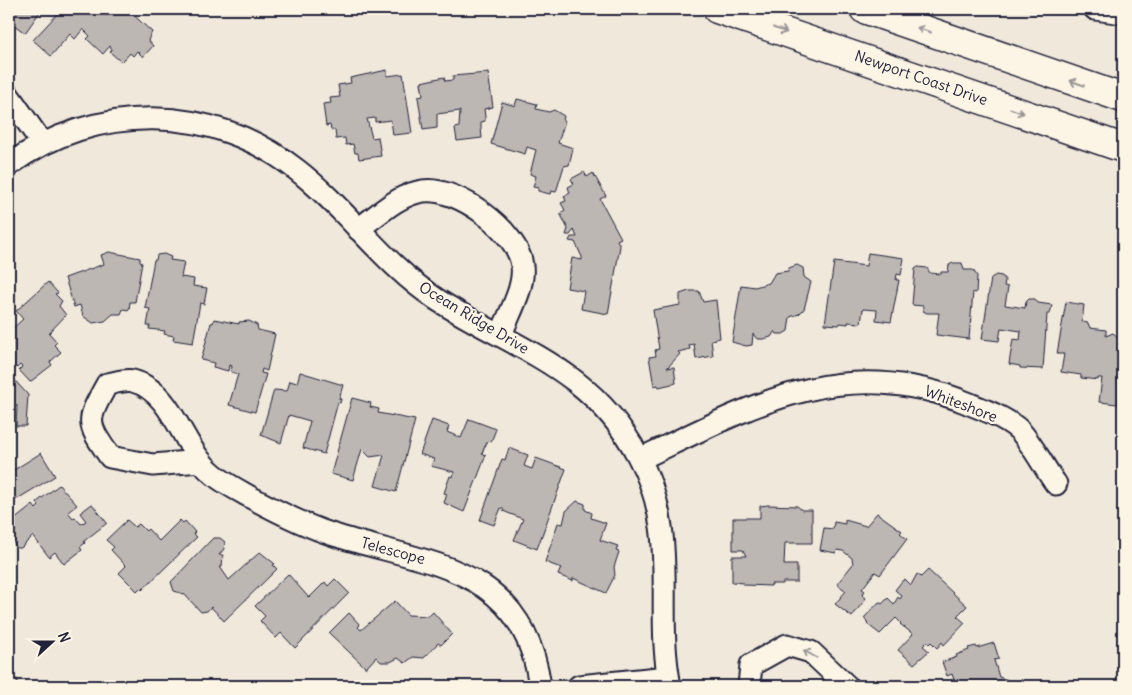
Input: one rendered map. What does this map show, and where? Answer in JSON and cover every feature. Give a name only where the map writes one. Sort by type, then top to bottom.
[{"type":"main road","name":"Newport Coast Drive","points":[[717,9],[1123,148]]},
{"type":"main road","points":[[864,9],[1123,98]]},
{"type":"street","points":[[1095,9],[1120,13]]},
{"type":"street","points":[[9,96],[42,143]]},
{"type":"street","name":"Ocean Ridge Drive","points":[[9,164],[42,143],[65,133],[100,122],[137,118],[174,119],[234,133],[267,149],[297,170],[414,282],[436,299],[566,372],[594,396],[611,414],[640,459],[650,481],[660,516],[665,553],[666,648],[669,682]]},
{"type":"street","points":[[358,229],[408,194],[424,190],[440,192],[467,203],[492,219],[512,241],[519,253],[523,267],[521,283],[500,335]]},
{"type":"street","name":"Telescope","points":[[200,460],[153,465],[110,457],[91,430],[92,412],[107,384],[132,380],[154,392],[178,423],[200,460],[218,480],[301,523],[334,535],[442,564],[469,576],[493,593],[513,615],[528,641],[538,669],[540,686]]},
{"type":"street","name":"Whiteshore","points":[[640,459],[757,404],[784,394],[813,387],[858,383],[887,384],[945,395],[986,411],[1018,429],[1056,484]]},
{"type":"street","points":[[749,686],[751,665],[787,645],[811,652],[846,686]]},
{"type":"street","points":[[579,686],[669,682]]},
{"type":"building","points":[[11,9],[42,9],[25,33],[9,21]]},
{"type":"building","points":[[62,9],[65,12],[67,9],[127,9],[152,32],[148,40],[153,46],[143,57],[137,51],[133,56],[130,53],[123,61],[122,59],[120,61],[110,52],[112,50],[110,46],[103,54],[87,39],[90,36],[83,29],[75,39],[70,34],[51,56],[33,40]]},
{"type":"building","points":[[387,70],[387,76],[403,74],[412,133],[393,135],[391,120],[375,122],[375,118],[367,119],[372,138],[378,137],[381,156],[359,159],[353,144],[346,145],[345,138],[336,139],[335,130],[331,130],[330,125],[326,126],[323,104],[331,103],[330,98],[340,97],[338,85],[351,83],[350,78]]},
{"type":"building","points":[[488,73],[493,107],[484,109],[485,121],[481,122],[482,138],[457,141],[455,128],[459,127],[460,111],[437,114],[437,128],[423,130],[418,97],[423,96],[421,82],[444,77],[445,81],[453,80],[453,76]]},
{"type":"building","points":[[517,99],[537,104],[536,109],[549,112],[554,110],[564,116],[563,121],[565,121],[558,143],[573,148],[569,165],[564,166],[556,192],[551,191],[550,194],[538,191],[538,188],[533,187],[536,176],[530,174],[536,150],[527,147],[525,154],[491,144],[502,102],[515,106]]},
{"type":"building","points":[[584,172],[587,177],[593,173],[606,196],[600,199],[621,238],[617,240],[620,246],[608,314],[581,309],[584,291],[567,288],[572,258],[582,260],[582,257],[575,242],[569,241],[571,237],[577,237],[574,230],[570,235],[566,235],[568,229],[560,213],[565,210],[561,203],[566,201],[564,196],[570,193],[568,187],[574,184],[571,179]]},
{"type":"building","points":[[109,252],[140,258],[142,263],[135,302],[130,302],[129,310],[123,309],[121,314],[113,314],[105,321],[93,323],[83,316],[80,305],[74,307],[65,278],[104,264],[101,255]]},
{"type":"building","points":[[868,253],[904,258],[901,275],[897,274],[896,280],[899,280],[891,322],[876,320],[877,310],[863,309],[861,323],[825,324],[834,262],[866,266]]},
{"type":"building","points":[[164,254],[171,257],[170,260],[184,262],[181,277],[194,279],[193,286],[207,288],[204,304],[200,303],[193,343],[173,340],[174,336],[164,334],[165,331],[149,329],[150,326],[147,326],[150,309],[145,308],[154,260],[156,260],[157,255]]},
{"type":"building","points":[[962,263],[964,270],[973,270],[977,276],[976,293],[973,292],[969,339],[936,335],[939,313],[927,313],[923,311],[923,306],[912,305],[915,269],[918,267],[927,268],[930,273],[941,274],[941,272],[948,272],[949,265]]},
{"type":"building","points":[[797,265],[803,268],[804,277],[811,282],[804,309],[799,314],[790,317],[788,331],[783,334],[777,334],[775,331],[771,337],[763,339],[757,339],[753,334],[752,345],[746,346],[732,342],[741,285],[755,287],[769,283],[775,273],[788,271],[789,268]]},
{"type":"building","points":[[996,275],[1002,276],[1005,280],[1004,286],[1008,287],[1005,305],[1025,308],[1026,302],[1029,299],[1035,299],[1038,303],[1052,305],[1050,314],[1047,314],[1043,369],[1020,368],[1020,366],[1009,364],[1013,339],[1020,340],[1021,331],[1001,328],[999,341],[982,339],[991,278]]},
{"type":"building","points":[[48,282],[58,293],[55,294],[62,301],[59,306],[66,315],[49,333],[57,342],[54,345],[61,352],[50,362],[52,365],[30,382],[19,370],[22,367],[20,365],[17,368],[9,360],[9,332],[23,319],[16,311]]},
{"type":"building","points":[[689,291],[699,291],[703,302],[716,300],[720,338],[711,340],[713,356],[696,359],[694,344],[689,345],[690,349],[678,352],[680,354],[667,368],[674,367],[676,383],[659,387],[658,385],[654,386],[649,357],[656,356],[655,350],[659,349],[653,310],[680,305],[680,294]]},
{"type":"building","points":[[1066,302],[1084,305],[1082,322],[1088,323],[1090,328],[1106,330],[1106,336],[1113,333],[1118,337],[1121,349],[1123,350],[1123,382],[1121,381],[1118,404],[1099,402],[1102,378],[1098,378],[1098,380],[1081,378],[1081,375],[1061,372],[1064,354],[1057,354]]},
{"type":"building","points":[[214,319],[239,324],[239,322],[249,321],[257,325],[258,330],[275,334],[267,371],[262,369],[261,373],[266,374],[255,412],[229,405],[238,374],[231,372],[232,366],[229,365],[228,371],[213,367],[214,363],[201,360],[211,323],[213,323]]},
{"type":"building","points":[[300,372],[343,385],[339,399],[341,399],[340,403],[338,402],[324,454],[303,448],[310,421],[289,415],[281,443],[261,435],[274,390],[287,391],[290,381],[297,383]]},
{"type":"building","points":[[9,374],[28,395],[26,426],[16,426],[17,405],[9,410]]},
{"type":"building","points":[[352,398],[371,403],[370,407],[379,409],[378,413],[415,420],[396,492],[375,486],[384,455],[370,457],[362,449],[353,480],[331,474]]},
{"type":"building","points":[[469,419],[496,429],[491,442],[488,441],[484,448],[482,454],[486,455],[464,512],[444,503],[447,494],[444,493],[450,476],[453,477],[454,472],[431,466],[434,459],[420,454],[432,420],[449,426],[447,432],[461,438]]},
{"type":"building","points":[[509,448],[528,455],[524,466],[532,469],[536,458],[566,469],[537,549],[514,540],[523,519],[503,511],[504,509],[501,508],[494,525],[480,520],[502,459],[505,460]]},
{"type":"building","points":[[41,453],[55,476],[9,504],[9,473]]},
{"type":"building","points":[[59,485],[77,505],[68,512],[73,518],[75,517],[81,524],[86,521],[80,513],[92,504],[107,523],[84,541],[85,543],[80,547],[82,550],[64,564],[55,552],[49,557],[33,536],[21,548],[17,548],[9,537],[9,524],[33,505],[36,509],[39,506],[37,502]]},
{"type":"building","points":[[577,501],[585,504],[585,510],[592,513],[591,518],[606,523],[600,540],[618,546],[616,551],[619,552],[614,567],[615,575],[606,593],[573,578],[573,581],[558,575],[561,568],[545,562],[558,523],[563,524],[566,511]]},
{"type":"building","points":[[760,506],[797,506],[802,510],[812,510],[812,543],[785,543],[784,565],[797,565],[797,582],[783,582],[783,584],[771,584],[771,586],[744,585],[744,583],[732,582],[732,556],[746,556],[743,550],[733,550],[733,518],[760,518]]},
{"type":"building","points":[[877,513],[902,531],[900,533],[907,539],[880,575],[875,572],[862,589],[865,591],[862,595],[866,598],[852,617],[835,604],[846,591],[837,584],[853,564],[852,558],[843,551],[837,550],[836,553],[820,550],[824,528],[833,529],[834,522],[845,524],[845,520],[866,526]]},
{"type":"building","points":[[127,520],[135,527],[139,524],[146,531],[148,529],[159,541],[180,520],[183,523],[185,521],[197,537],[142,590],[140,588],[137,591],[119,573],[126,566],[111,550],[114,547],[106,540]]},
{"type":"building","points":[[213,538],[220,538],[225,542],[224,549],[219,555],[223,555],[222,567],[220,567],[229,580],[260,552],[275,564],[273,565],[277,569],[224,621],[211,607],[207,611],[201,612],[184,594],[174,591],[171,582]]},
{"type":"building","points":[[928,570],[967,606],[957,616],[965,623],[944,645],[942,642],[937,648],[931,642],[929,644],[927,642],[923,646],[929,651],[914,664],[898,650],[913,634],[900,624],[896,618],[880,634],[867,624],[864,618],[879,602],[882,604],[888,598],[894,604],[898,597],[900,599],[902,596],[895,590],[902,581],[905,579],[911,585],[917,574],[921,577]]},
{"type":"building","points":[[288,574],[309,598],[325,582],[328,586],[335,579],[349,593],[295,648],[281,633],[276,638],[260,621],[265,616],[255,606]]},
{"type":"building","points":[[395,601],[408,615],[429,616],[433,612],[452,634],[441,645],[438,643],[424,658],[413,657],[405,663],[398,658],[390,662],[381,662],[376,657],[366,668],[329,633],[349,613],[360,625],[358,627],[361,630]]},
{"type":"building","points":[[994,643],[999,659],[994,660],[999,677],[1008,680],[1010,686],[956,686],[952,674],[947,676],[942,662],[957,657],[956,655],[969,650],[968,648],[976,646],[977,648]]},
{"type":"building","points":[[17,679],[19,686],[9,686],[9,682]]}]
